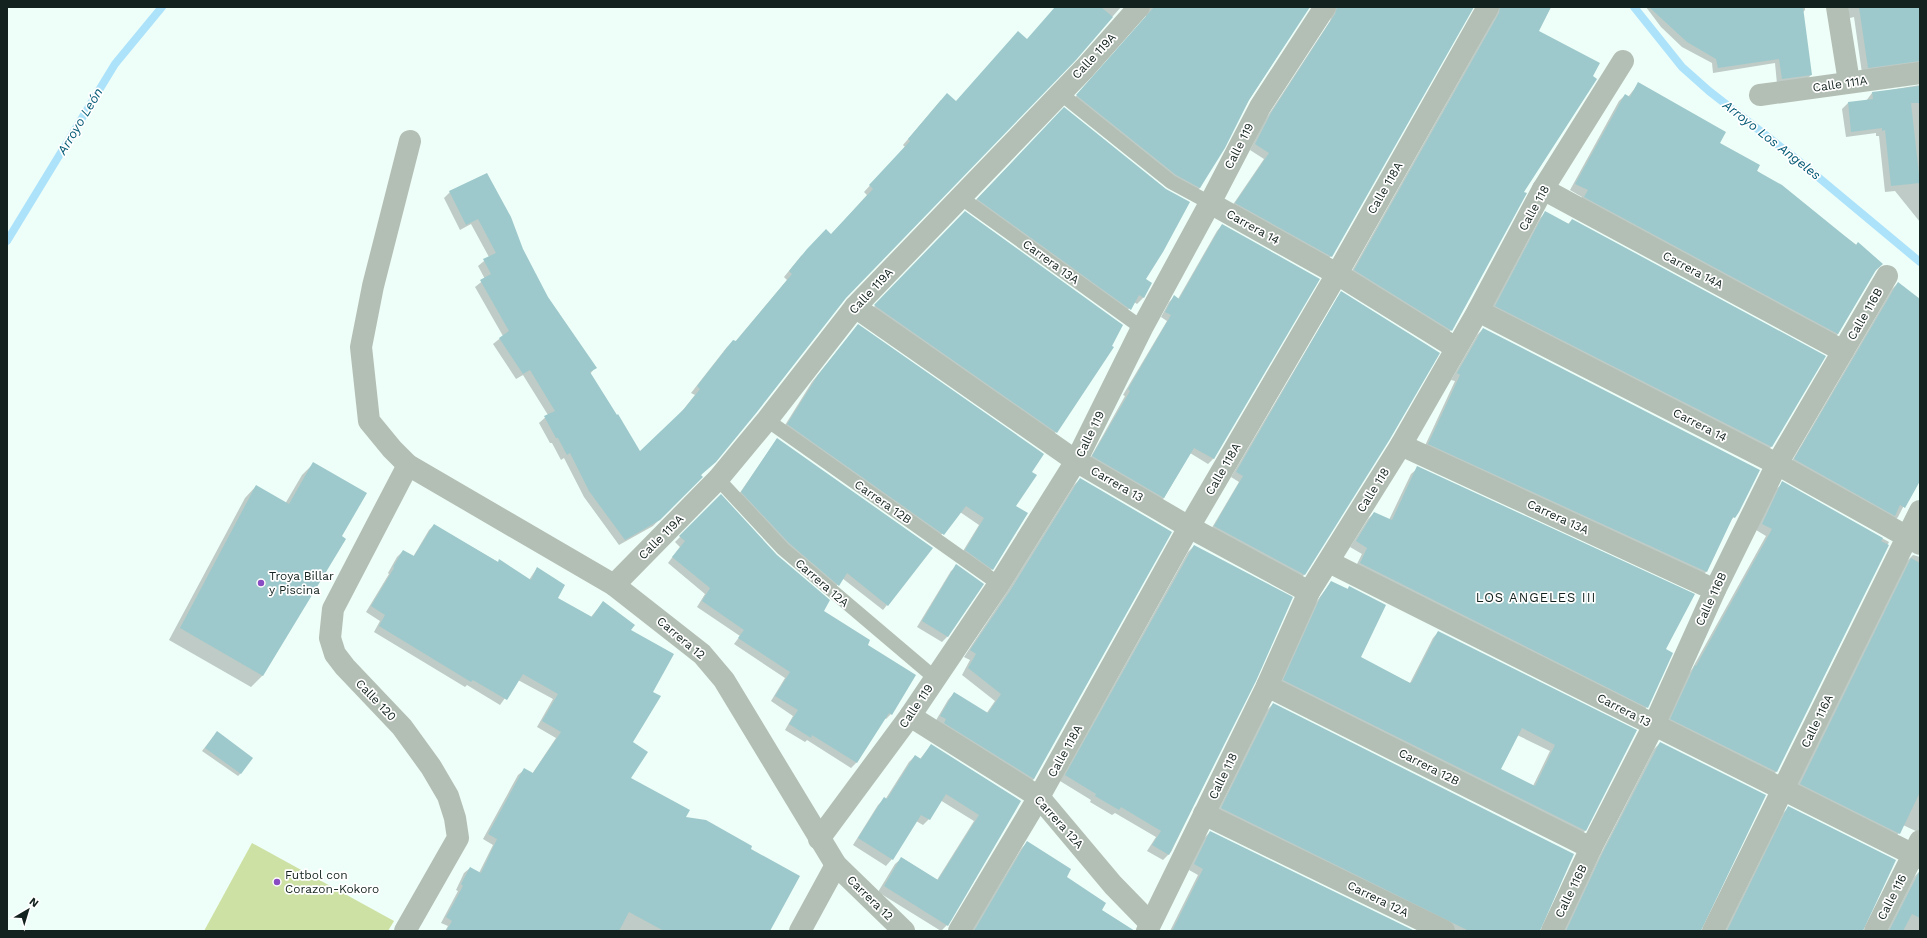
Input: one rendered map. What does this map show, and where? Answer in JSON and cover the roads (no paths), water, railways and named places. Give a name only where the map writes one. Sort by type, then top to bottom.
[{"type":"street","name":"Calle 119A","points":[[614,584],[718,479],[768,420],[855,307],[1060,93],[1139,7]]},
{"type":"street","name":"Calle 119","points":[[819,839],[910,716],[934,678],[999,584],[1076,461],[1142,328],[1260,107],[1325,7]]},
{"type":"street","name":"Calle 118A","points":[[959,931],[1039,797],[1189,527],[1337,274],[1488,7]]},
{"type":"street","points":[[1837,7],[1849,82]]},
{"type":"street","name":"Calle 118","points":[[1149,927],[1267,686],[1309,592],[1401,444],[1478,311],[1543,189],[1623,61]]},
{"type":"street","name":"Calle 111A","points":[[1760,94],[1920,73]]},
{"type":"street","name":"Carrera 12","points":[[410,141],[373,286],[361,347],[369,421],[392,449],[408,465],[614,584],[702,654],[724,680],[819,839],[836,864],[904,931]]},
{"type":"street","name":"Carrera 14A","points":[[1543,189],[1843,351]]},
{"type":"street","name":"Carrera 14","points":[[1210,203],[1337,274],[1456,348]]},
{"type":"street","name":"Calle 116B","points":[[1552,931],[1591,848],[1654,726],[1714,590],[1777,464],[1887,276]]},
{"type":"street","name":"Carrera 13","points":[[855,307],[1076,461],[1189,527],[1309,592]]},
{"type":"street","name":"Carrera 14","points":[[1478,311],[1777,464],[1913,541]]},
{"type":"street","name":"Carrera 13A","points":[[1401,444],[1714,590]]},
{"type":"street","name":"Calle 120","points":[[405,931],[458,838],[455,818],[448,796],[431,767],[402,727],[345,667],[335,654],[330,638],[333,609],[408,465]]},
{"type":"street","name":"Calle 116A","points":[[1713,931],[1783,790],[1913,541],[1920,511]]},
{"type":"street","name":"Carrera 13","points":[[1329,562],[1783,790],[1918,851]]},
{"type":"street","name":"Carrera 12B","points":[[1267,686],[1591,848]]},
{"type":"street","name":"Carrera 12A","points":[[910,716],[1039,797],[1149,927]]},
{"type":"street","name":"Carrera 12A","points":[[1204,814],[1444,931]]},
{"type":"street","name":"Calle 116","points":[[1875,931],[1918,851]]},
{"type":"street","points":[[800,931],[836,864]]},
{"type":"lane","name":"Carrera 14","points":[[1060,93],[1171,182],[1210,203]]},
{"type":"lane","name":"Carrera 13A","points":[[960,197],[1142,328]]},
{"type":"lane","name":"Carrera 12B","points":[[768,420],[999,584]]},
{"type":"lane","name":"Carrera 12A","points":[[718,479],[783,549],[934,678]]},
{"type":"waterway","name":"Arroyo León","points":[[7,241],[115,64],[162,7]]},
{"type":"waterway","name":"Arroyo Los Angeles","points":[[1634,7],[1682,67],[1709,91],[1800,162],[1920,262]]},
{"type":"place","name":"Troya Billar y Piscina","points":[[261,583]]},
{"type":"place","name":"Futbol con Corazon-Kokoro","points":[[277,882]]},
{"type":"district","name":"LOS ANGELES III","points":[[1536,597]]}]
